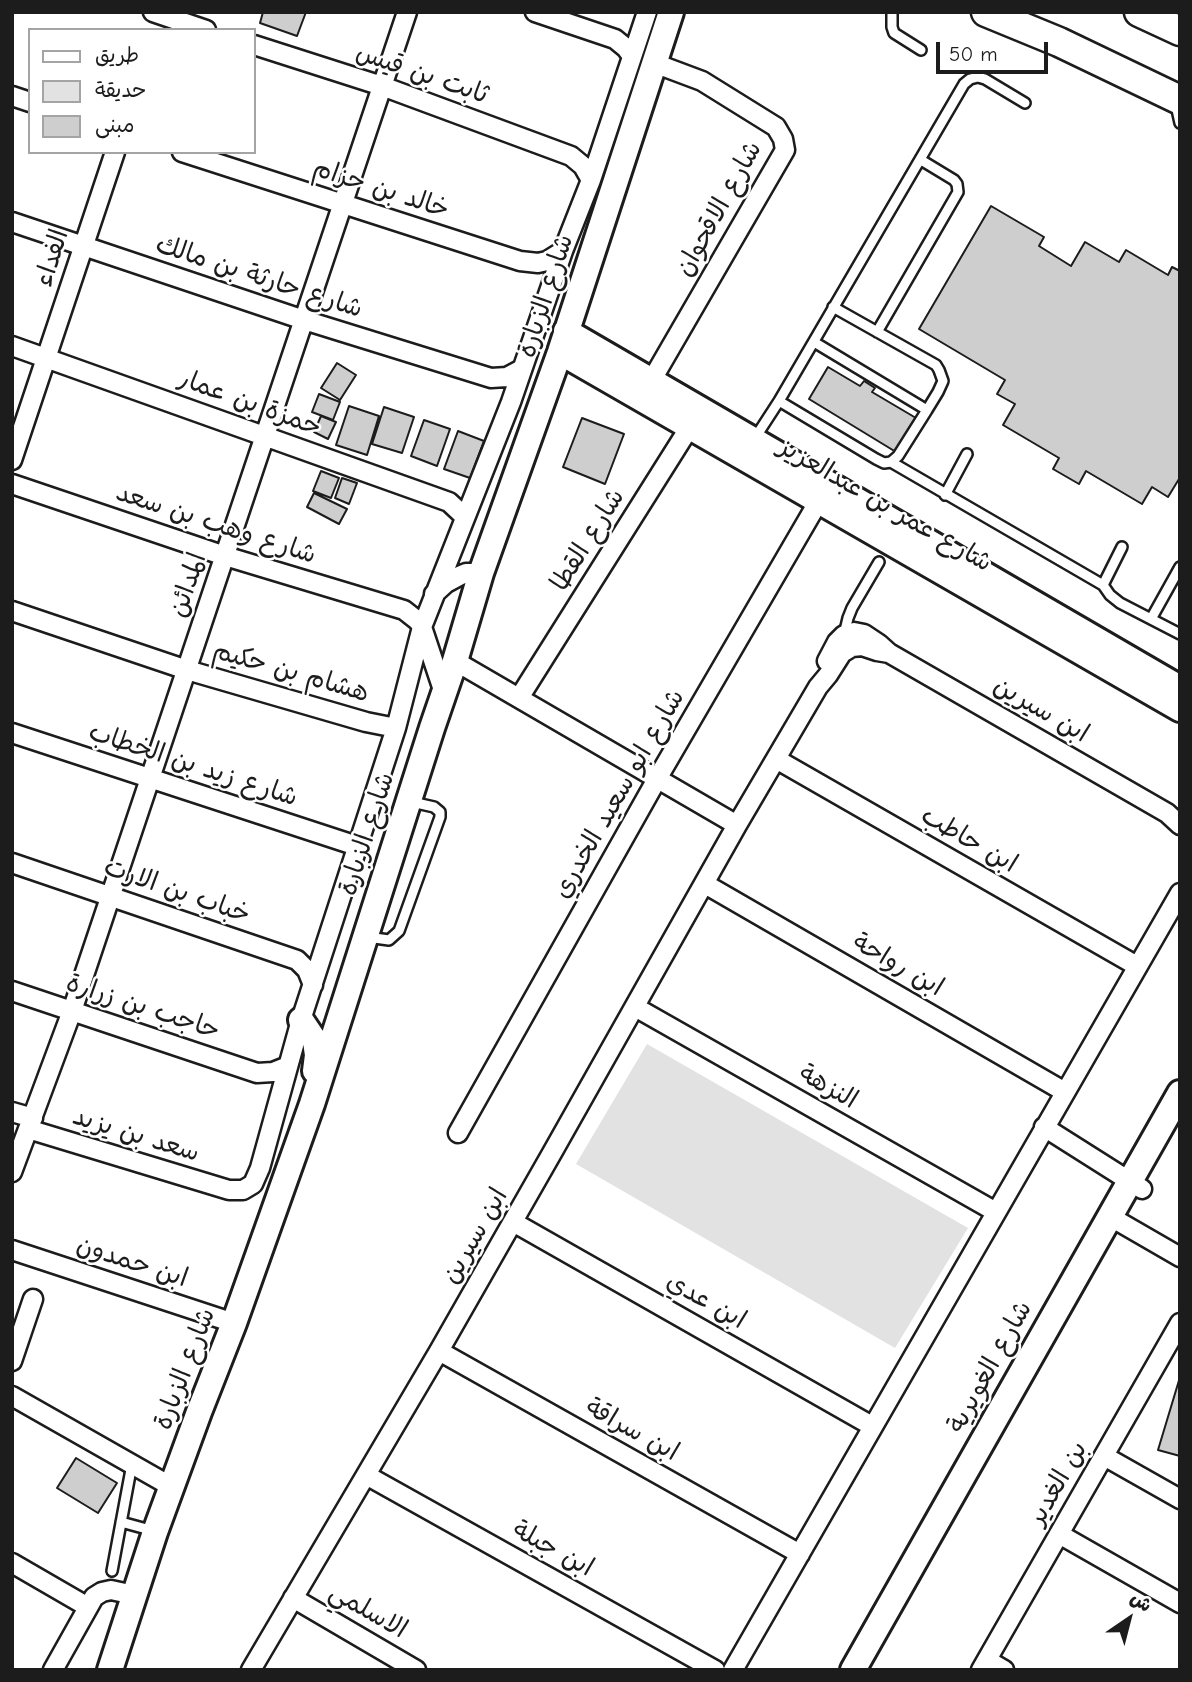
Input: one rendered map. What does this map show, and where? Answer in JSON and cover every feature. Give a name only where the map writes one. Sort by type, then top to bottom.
[{"type":"main road","points":[[1139,12],[1180,31]]},
{"type":"main road","points":[[997,17],[1059,42],[1178,107]]},
{"type":"street","name":"المدائن","points":[[12,1172],[72,1011],[407,12]]},
{"type":"street","points":[[535,12],[615,39],[643,60]]},
{"type":"street","name":"شارع الزبارة","points":[[110,1670],[155,1532],[234,1324],[312,1104],[481,573],[563,342],[643,60],[647,12]]},
{"type":"street","name":"شارع الزبارة","points":[[229,1190],[243,1190],[253,1184],[260,1168],[301,1020],[396,727],[422,627],[511,402],[603,144],[643,60],[671,12]]},
{"type":"street","points":[[157,17],[198,28]]},
{"type":"street","name":"ثابت بن قيس","points":[[256,46],[382,86],[571,156]]},
{"type":"street","name":"شارع الاقحوان","points":[[643,60],[702,81],[776,127],[783,139],[785,150],[646,390]]},
{"type":"street","points":[[571,156],[589,153],[603,144]]},
{"type":"street","name":"الفداء","points":[[12,460],[114,154]]},
{"type":"street","name":"خالد بن حزام","points":[[188,154],[520,261],[547,261],[563,251]]},
{"type":"street","points":[[571,156],[583,166],[591,180]]},
{"type":"street","name":"شارع حارثة بن مالك","points":[[12,222],[304,320],[491,378]]},
{"type":"street","name":"شارع عمر بن عبدالعزيز","points":[[563,342],[824,493],[1180,709]]},
{"type":"street","name":"حمزة بن عمار","points":[[12,346],[449,502],[464,517]]},
{"type":"street","points":[[491,378],[507,377],[522,369]]},
{"type":"street","points":[[491,378],[503,389],[511,402]]},
{"type":"street","name":"شارع القطا","points":[[519,698],[695,418]]},
{"type":"street","name":"شارع وهب بن سعد","points":[[12,484],[225,556],[404,610],[422,627],[444,693]]},
{"type":"street","name":"شارع عمر بن عبدالعزيز","points":[[824,493],[1180,688]]},
{"type":"street","name":"شارع ابو سعيد الخدري","points":[[458,1133],[657,779],[824,493]]},
{"type":"street","points":[[404,610],[421,604],[459,576],[481,573]]},
{"type":"street","name":"هشام بن حكيم","points":[[12,611],[187,670],[366,722],[396,727]]},
{"type":"street","name":"ابن سيرين","points":[[818,687],[821,671],[837,642],[844,635],[854,632],[864,635],[880,643],[889,653],[1176,818]]},
{"type":"street","name":"ابن سيرين","points":[[251,1670],[439,1351],[818,687],[846,649],[862,646],[889,653]]},
{"type":"street","points":[[455,661],[737,825]]},
{"type":"street","name":"شارع زيد بن الخطاب","points":[[12,733],[357,846]]},
{"type":"street","name":"ابن حاطب","points":[[776,759],[1137,966]]},
{"type":"street","name":"خباب بن الارت","points":[[12,863],[297,960],[307,970],[313,985]]},
{"type":"street","name":"ابن رواحة","points":[[705,884],[1065,1092]]},
{"type":"street","points":[[733,1670],[1180,893]]},
{"type":"street","name":"حاجب بن زرارة","points":[[12,991],[257,1073],[279,1097]]},
{"type":"street","name":"النزهة","points":[[635,1007],[996,1212]]},
{"type":"street","points":[[301,1020],[315,1041],[317,1055],[312,1104]]},
{"type":"street","points":[[257,1073],[273,1072],[288,1066]]},
{"type":"street","name":"شارع الغويرية","points":[[853,1670],[953,1508],[1116,1220],[1180,1093]]},
{"type":"street","name":"سعد بن يزيد","points":[[12,1112],[30,1124],[229,1190]]},
{"type":"street","name":"شارع الغويرية","points":[[1135,1185],[1180,1124]]},
{"type":"street","points":[[1044,1128],[1135,1185]]},
{"type":"street","points":[[1116,1220],[1180,1257]]},
{"type":"street","name":"ابن عدي","points":[[513,1222],[872,1426]]},
{"type":"street","name":"ابن حمدون","points":[[12,1250],[234,1324]]},
{"type":"street","points":[[12,1361],[33,1299]]},
{"type":"street","name":"بن الغدير","points":[[984,1665],[1180,1324]]},
{"type":"street","name":"ابن سراقة","points":[[439,1351],[800,1554]]},
{"type":"street","points":[[12,1396],[172,1487]]},
{"type":"street","points":[[1104,1456],[1180,1499]]},
{"type":"street","name":"ابن جبلة","points":[[366,1475],[715,1670]]},
{"type":"street","name":"شارع الغويرية","points":[[872,1670],[953,1508]]},
{"type":"street","points":[[1059,1534],[1180,1603]]},
{"type":"street","points":[[12,1563],[88,1607]]},
{"type":"street","points":[[53,1670],[94,1597],[111,1590],[134,1595]]},
{"type":"street","name":"الاسلمي","points":[[293,1598],[416,1670]]},
{"type":"street","points":[[984,1665],[1004,1670]]},
{"type":"lane","points":[[892,12],[891,24],[894,33],[921,50]]},
{"type":"lane","points":[[978,12],[997,17]]},
{"type":"lane","points":[[748,449],[814,342],[964,84],[978,77],[985,79],[1025,103]]},
{"type":"lane","points":[[877,332],[958,192],[954,180],[921,160]]},
{"type":"lane","points":[[779,401],[884,463],[891,462],[898,456],[927,410],[943,381],[936,366],[833,307]]},
{"type":"lane","points":[[814,342],[927,410]]},
{"type":"lane","points":[[945,495],[967,454]]},
{"type":"lane","points":[[891,462],[1103,585],[1120,603],[1180,634]]},
{"type":"lane","points":[[1103,585],[1122,547]]},
{"type":"lane","points":[[844,635],[852,608],[879,562]]},
{"type":"lane","points":[[1151,620],[1180,567]]},
{"type":"lane","points":[[365,936],[389,940],[399,931],[440,817],[440,812],[434,807],[409,801]]},
{"type":"lane","points":[[112,1571],[132,1464]]},
{"type":"lane","points":[[121,1522],[155,1532]]},
{"type":"green space","points":[[647,1044],[968,1228],[895,1348],[576,1164]]},
{"type":"building","points":[[263,12],[306,12],[297,36],[260,23]]},
{"type":"building","points":[[991,206],[1044,237],[1039,246],[1071,266],[1085,242],[1119,262],[1126,250],[1168,275],[1172,267],[1180,271],[1180,480],[1168,497],[1152,487],[1142,504],[1086,471],[1079,484],[1053,469],[1059,458],[1003,425],[1015,404],[997,394],[1005,380],[919,329]]},
{"type":"building","points":[[337,363],[356,375],[340,400],[321,388]]},
{"type":"building","points":[[828,367],[860,386],[864,381],[875,388],[872,392],[916,418],[896,452],[809,399]]},
{"type":"building","points":[[319,394],[340,402],[333,420],[312,412]]},
{"type":"building","points":[[349,406],[379,416],[367,455],[336,445]]},
{"type":"building","points":[[384,407],[414,417],[402,453],[372,444]]},
{"type":"building","points":[[321,416],[336,422],[328,439],[314,432]]},
{"type":"building","points":[[582,418],[624,434],[605,484],[563,467]]},
{"type":"building","points":[[424,420],[450,429],[437,466],[411,456]]},
{"type":"building","points":[[458,431],[484,441],[470,478],[444,469]]},
{"type":"building","points":[[321,471],[339,478],[331,498],[313,491]]},
{"type":"building","points":[[342,478],[357,483],[349,504],[335,498]]},
{"type":"building","points":[[314,493],[347,509],[339,524],[307,507]]},
{"type":"building","points":[[1180,1377],[1180,1456],[1158,1450]]},
{"type":"building","points":[[76,1458],[117,1483],[98,1513],[57,1488]]}]
